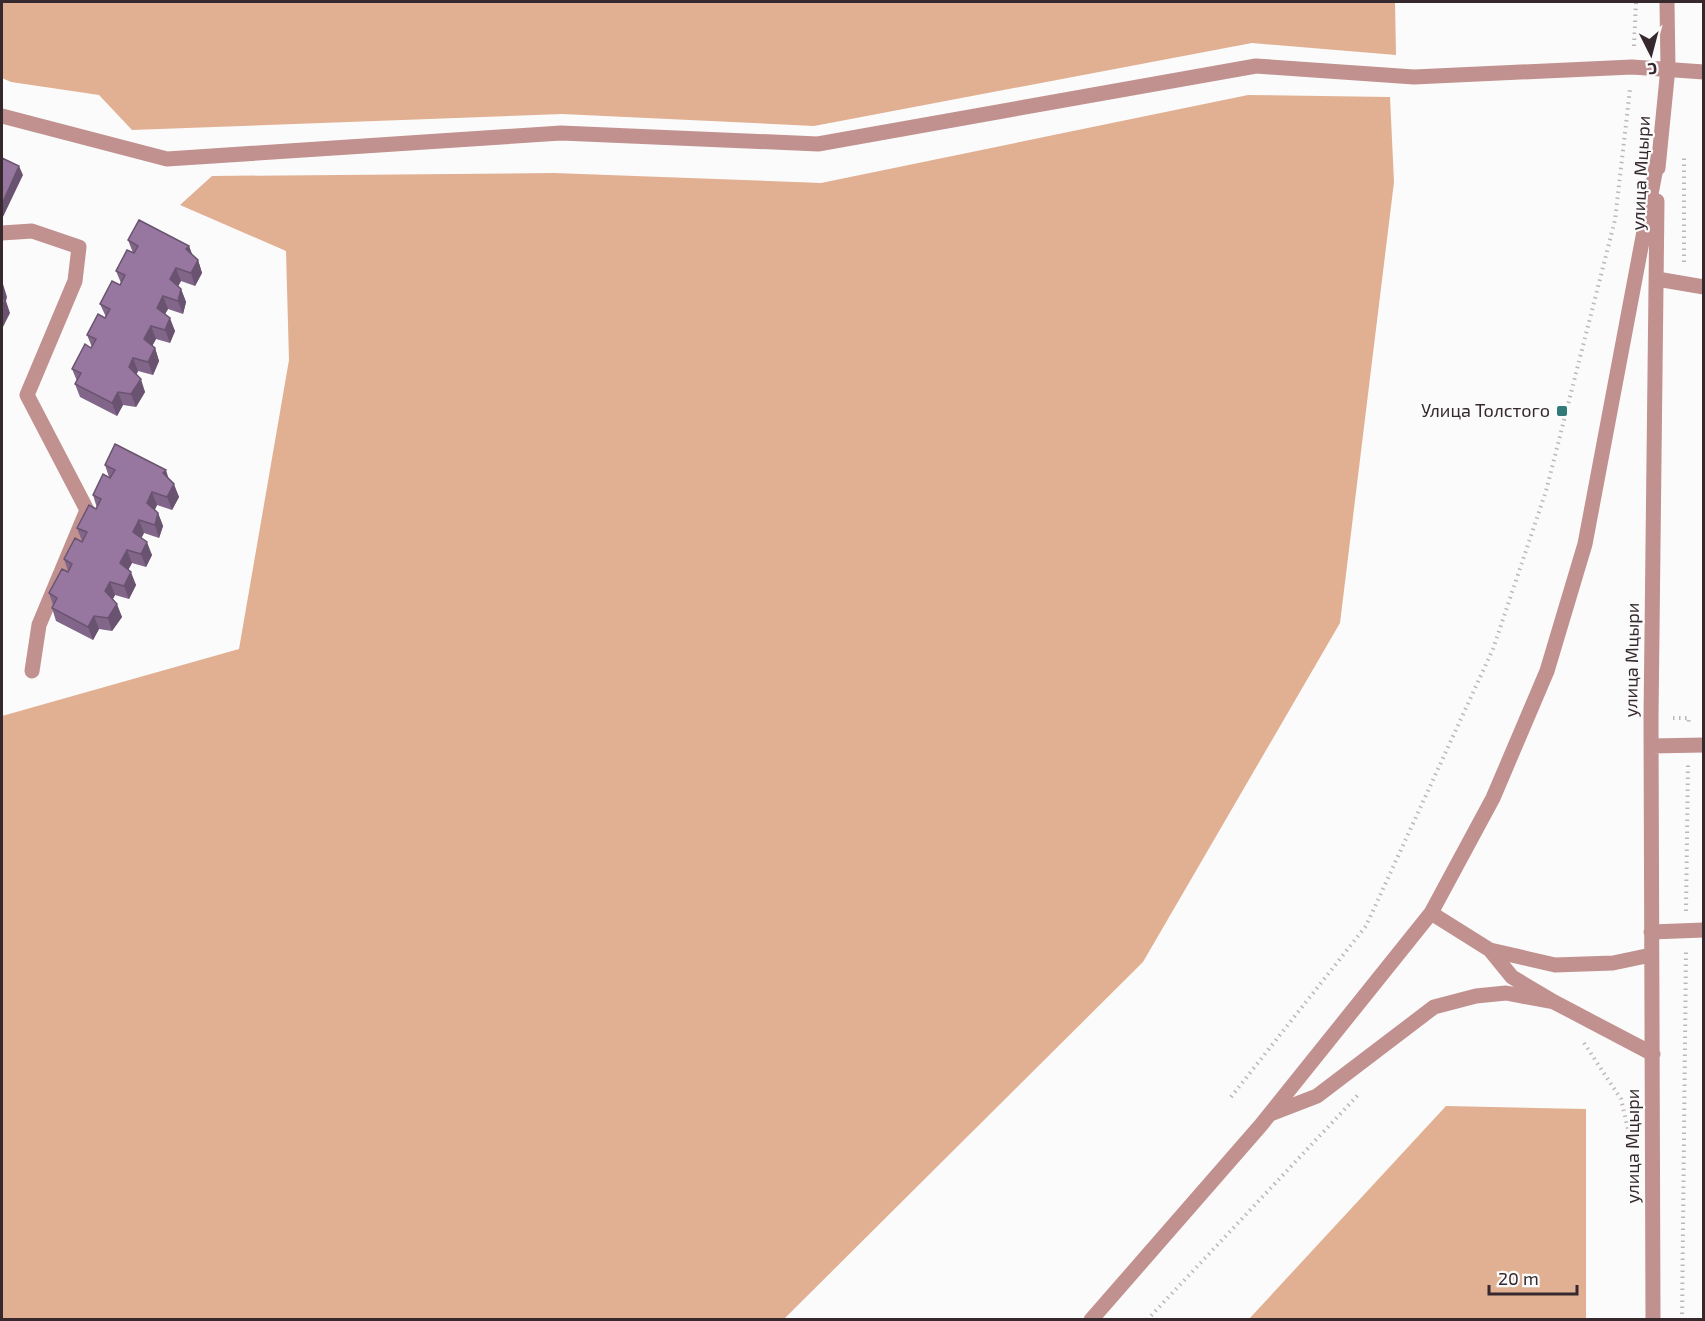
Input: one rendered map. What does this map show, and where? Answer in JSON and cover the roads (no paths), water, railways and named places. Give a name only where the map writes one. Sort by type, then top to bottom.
[{"type":"street","name":"улица Мцыри","points":[[1653,1320],[1651,719],[1658,157],[1668,68],[1667,2]]},
{"type":"street","points":[[2,116],[167,159],[561,133],[818,144],[1256,66],[1414,77],[1632,67],[1704,72]]},
{"type":"street","points":[[1091,1320],[1270,1114],[1431,913],[1493,798],[1547,671],[1587,533],[1658,157]]},
{"type":"street","points":[[2,233],[32,231],[79,247],[75,280],[27,395],[87,510],[39,625],[32,671]]},
{"type":"street","points":[[1656,279],[1704,287]]},
{"type":"street","points":[[1651,746],[1696,745]]},
{"type":"street","points":[[1431,913],[1490,950],[1512,977],[1554,1002],[1653,1053]]},
{"type":"street","points":[[1651,932],[1704,930]]},
{"type":"street","points":[[1490,950],[1555,965],[1613,963],[1651,955]]},
{"type":"street","points":[[1270,1114],[1317,1096],[1434,1007],[1476,996],[1506,993],[1554,1002]]},
{"type":"place","name":"Улица Толстого","points":[[1562,411]]}]
